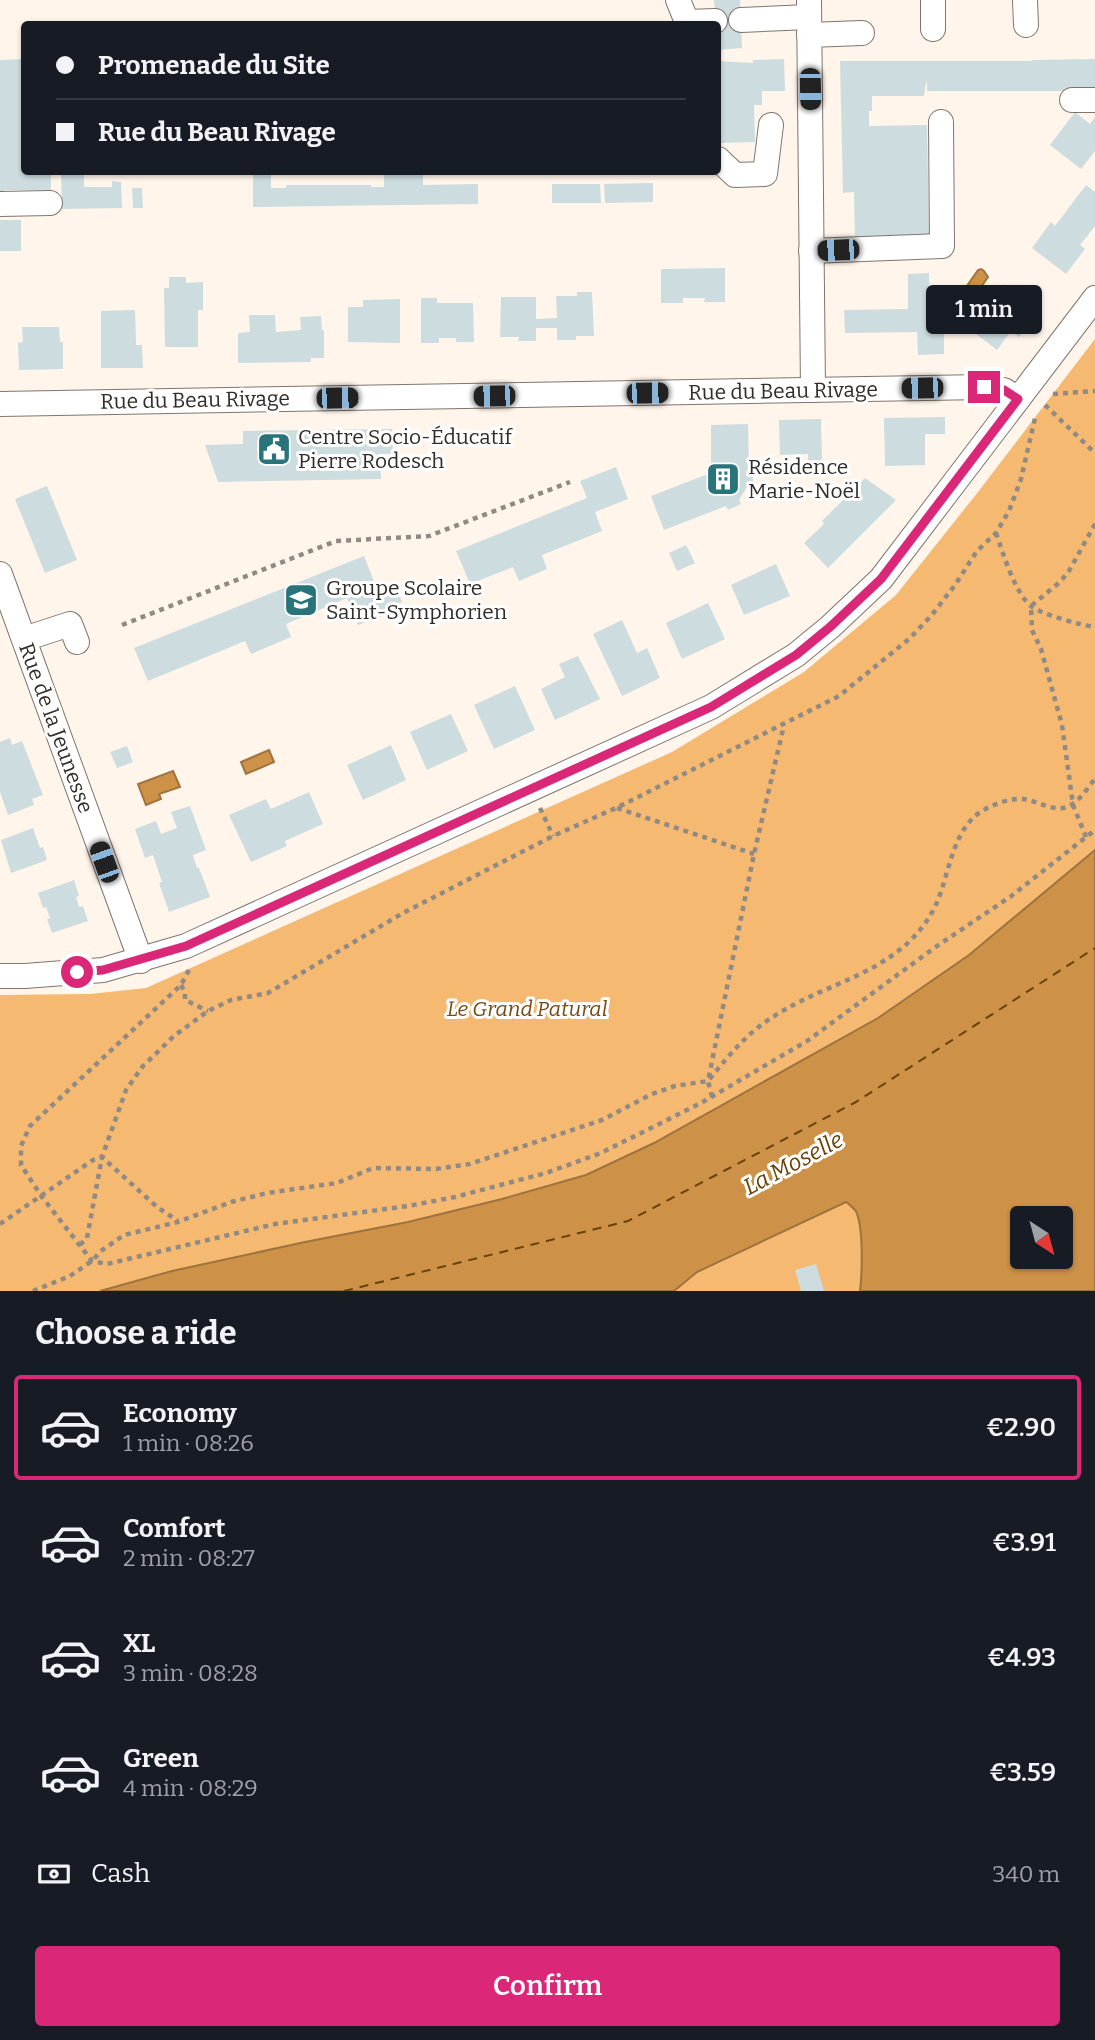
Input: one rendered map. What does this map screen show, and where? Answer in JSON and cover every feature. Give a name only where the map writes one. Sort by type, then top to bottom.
[{"type":"street","points":[[933,0],[933,29]]},
{"type":"street","points":[[1026,0],[1026,25]]},
{"type":"street","points":[[809,17],[813,390]]},
{"type":"street","points":[[741,20],[809,17],[862,33]]},
{"type":"street","points":[[685,18],[715,21]]},
{"type":"street","points":[[811,251],[942,246],[941,122]]},
{"type":"street","points":[[721,162],[735,176],[765,174],[771,125]]},
{"type":"street","points":[[0,204],[50,204]]},
{"type":"street","points":[[0,976],[103,970],[186,946],[711,707],[796,655],[881,579],[1095,298]]},
{"type":"street","name":"Rue du Beau Rivage","points":[[0,404],[984,387],[1004,390],[1018,399]]},
{"type":"street","name":"Rue de la Jeunesse","points":[[0,574],[141,961]]},
{"type":"street","points":[[24,639],[70,624],[77,642]]},
{"type":"path","points":[[80,1245],[87,1238],[102,1157],[126,1090],[143,1066],[174,1037],[208,1011],[231,1000],[268,993],[403,914],[552,836],[616,808],[839,696],[909,639],[955,585],[977,551],[996,533],[1009,511],[1021,479],[1034,419],[1054,393],[1095,391]]},
{"type":"path","points":[[1045,405],[1095,453]]},
{"type":"path","points":[[122,625],[336,541],[429,536],[570,482]]},
{"type":"path","points":[[1031,606],[1069,571],[1095,524]]},
{"type":"path","points":[[996,533],[1016,585],[1031,606],[1054,616],[1095,627]]},
{"type":"path","points":[[1031,606],[1032,630],[1041,649],[1062,725],[1073,805],[1086,837]]},
{"type":"path","points":[[712,1097],[708,1081],[754,854],[784,725]]},
{"type":"path","points":[[33,1291],[71,1276],[124,1235],[178,1222],[231,1202],[267,1193],[337,1183],[373,1168],[436,1169],[470,1164],[601,1121],[652,1094],[675,1086],[708,1081],[740,1041],[760,1025],[805,999],[874,966],[904,947],[929,917],[938,901],[960,838],[973,818],[994,804],[1022,799],[1053,809],[1073,805],[1095,779]]},
{"type":"path","points":[[532,790],[552,836]]},
{"type":"path","points":[[616,808],[754,854]]},
{"type":"path","points":[[186,946],[191,966],[181,985],[30,1126],[22,1146],[22,1165],[42,1197],[92,1261],[107,1264],[275,1224],[443,1199],[545,1173],[601,1153],[712,1097],[807,1041],[937,946],[1010,897],[1095,830]]},
{"type":"path","points":[[181,985],[186,1000],[208,1011]]},
{"type":"path","points":[[102,1157],[157,1207],[178,1222]]},
{"type":"path","points":[[0,1224],[93,1160],[102,1157]]},
{"type":"green space","name":"Le Grand Patural","points":[[1095,339],[1095,850],[969,955],[878,1019],[654,1143],[586,1175],[408,1222],[172,1271],[100,1291],[0,1291],[0,995],[90,994],[146,988],[672,752],[804,672],[896,595]]},
{"type":"green space","points":[[846,1202],[855,1210],[860,1226],[860,1291],[674,1291],[697,1272]]},
{"type":"water","points":[[981,269],[988,277],[972,300],[962,293]]},
{"type":"water","points":[[269,750],[274,762],[246,774],[241,762]]},
{"type":"water","points":[[173,771],[180,787],[159,794],[161,799],[146,805],[138,784]]},
{"type":"water","name":"La Moselle","points":[[1095,850],[1095,1291],[860,1291],[860,1226],[855,1210],[846,1202],[697,1272],[674,1291],[100,1291],[172,1271],[408,1222],[586,1175],[654,1143],[878,1018],[969,955]]},
{"type":"building","points":[[714,0],[740,0],[742,48],[721,50],[721,21],[716,21]]},
{"type":"building","points":[[21,59],[21,175],[51,175],[51,190],[0,192],[0,60]]},
{"type":"building","points":[[784,59],[785,91],[762,91],[762,105],[754,105],[755,142],[721,143],[721,61],[753,63],[753,60]]},
{"type":"building","points":[[1095,59],[1095,91],[927,91],[926,82],[924,96],[872,96],[869,126],[927,125],[929,237],[855,242],[854,192],[843,193],[840,61]]},
{"type":"building","points":[[1075,112],[1090,124],[1095,117],[1095,151],[1081,169],[1050,145]]},
{"type":"building","points":[[61,175],[84,175],[84,187],[112,187],[112,181],[121,182],[122,208],[62,209]]},
{"type":"building","points":[[253,175],[271,175],[271,188],[286,188],[286,185],[384,187],[384,175],[423,175],[423,185],[478,184],[478,204],[253,207]]},
{"type":"building","points":[[653,183],[653,202],[605,203],[604,184]]},
{"type":"building","points":[[552,184],[600,184],[601,203],[552,203]]},
{"type":"building","points":[[1086,185],[1095,192],[1095,226],[1080,245],[1085,249],[1066,274],[1032,248],[1051,222],[1055,226]]},
{"type":"building","points":[[132,188],[142,188],[143,208],[133,208]]},
{"type":"building","points":[[0,220],[21,220],[21,251],[0,251]]},
{"type":"building","points":[[725,268],[725,302],[683,298],[683,303],[661,303],[661,269]]},
{"type":"building","points":[[929,273],[930,323],[944,323],[944,354],[918,355],[917,332],[845,333],[844,310],[908,309],[908,274]]},
{"type":"building","points":[[169,277],[186,277],[186,283],[203,282],[203,310],[198,310],[198,347],[165,347],[164,288],[169,288]]},
{"type":"building","points":[[1004,284],[1039,311],[1019,337],[1011,331],[997,350],[962,323],[972,309],[981,315]]},
{"type":"building","points":[[577,292],[592,292],[594,336],[557,340],[557,328],[536,328],[536,341],[500,337],[501,297],[536,297],[536,319],[557,318],[556,296],[577,296]]},
{"type":"building","points":[[421,298],[437,298],[437,303],[473,303],[474,342],[439,338],[439,343],[421,343]]},
{"type":"building","points":[[400,299],[400,343],[348,342],[348,307],[363,307],[363,300]]},
{"type":"building","points":[[135,310],[136,345],[142,345],[143,368],[101,368],[101,311]]},
{"type":"building","points":[[249,315],[275,315],[276,332],[301,330],[300,317],[321,316],[324,358],[311,358],[311,362],[238,363],[238,333],[250,332]]},
{"type":"building","points":[[22,327],[59,327],[60,342],[63,342],[63,369],[19,370],[18,343],[23,342]]},
{"type":"building","points":[[945,417],[945,434],[925,434],[925,465],[885,466],[884,418]]},
{"type":"building","points":[[821,419],[822,463],[808,463],[808,454],[780,455],[779,420]]},
{"type":"building","name":"Résidence Marie-Noël","points":[[748,424],[749,472],[753,472],[753,485],[748,485],[739,500],[741,504],[728,510],[726,506],[664,530],[651,496],[708,474],[711,467],[711,425]]},
{"type":"building","points":[[392,429],[393,454],[380,454],[381,479],[218,482],[205,445],[243,444],[243,431]]},
{"type":"building","points":[[616,467],[628,499],[595,512],[602,531],[542,555],[547,569],[519,581],[513,567],[470,584],[456,551],[587,498],[580,481]]},
{"type":"building","points":[[865,478],[896,500],[828,568],[804,543]]},
{"type":"building","points":[[47,486],[77,560],[45,573],[15,499]]},
{"type":"building","points":[[686,545],[695,563],[677,571],[669,553]]},
{"type":"building","points":[[364,556],[377,589],[394,582],[402,602],[385,609],[387,614],[358,625],[347,598],[286,624],[291,637],[251,654],[245,641],[148,681],[134,648]]},
{"type":"building","points":[[776,564],[790,596],[744,615],[731,585]]},
{"type":"building","points":[[708,603],[725,639],[682,659],[666,623]]},
{"type":"building","points":[[622,620],[637,653],[647,648],[660,678],[622,696],[593,634]]},
{"type":"building","points":[[578,656],[600,699],[555,720],[541,689],[565,677],[559,664]]},
{"type":"building","points":[[515,686],[535,730],[494,749],[474,705]]},
{"type":"building","points":[[451,714],[468,751],[427,770],[410,732]]},
{"type":"building","points":[[10,738],[12,745],[22,741],[43,795],[32,799],[34,805],[8,815],[0,792],[0,742]]},
{"type":"building","points":[[391,745],[406,780],[363,800],[347,765]]},
{"type":"building","points":[[127,746],[133,762],[117,768],[110,752]]},
{"type":"building","points":[[309,792],[323,824],[285,841],[287,846],[251,862],[229,815],[266,799],[271,809]]},
{"type":"building","points":[[190,806],[206,850],[193,855],[210,897],[169,912],[153,855],[145,858],[135,829],[156,821],[161,834],[177,828],[171,812]]},
{"type":"building","points":[[33,828],[47,860],[11,873],[1,840]]},
{"type":"building","points":[[74,880],[79,907],[83,906],[88,921],[52,933],[47,919],[50,918],[38,893]]},
{"type":"building","points":[[816,1264],[824,1291],[801,1291],[795,1270]]},
{"type":"ferry route","points":[[344,1291],[628,1221],[856,1102],[1095,948]]},
{"type":"place","name":"Centre Socio-Éducatif Pierre Rodesch","points":[[274,449]]},
{"type":"place","name":"Résidence Marie-Noël","points":[[723,479]]},
{"type":"place","name":"Groupe Scolaire Saint-Symphorien","points":[[301,600]]},
{"type":"route","points":[[77,972],[103,970],[141,961],[186,946],[711,707],[753,683],[796,655],[881,579],[1018,399],[1004,390],[984,387]]}]
